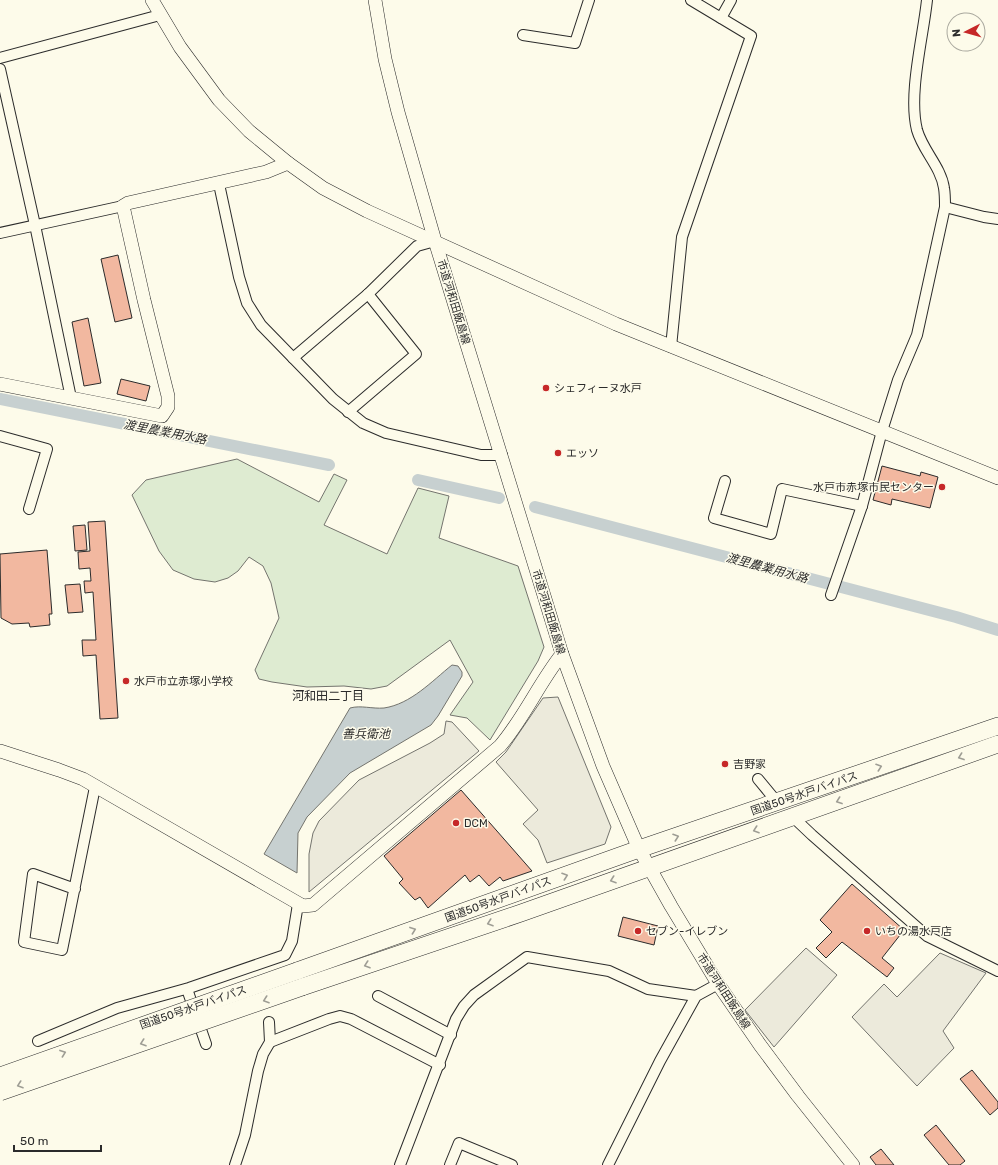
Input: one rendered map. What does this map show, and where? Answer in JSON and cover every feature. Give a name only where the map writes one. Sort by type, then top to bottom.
[{"type":"highway","name":"国道50号水戸バイパス","points":[[0,1076],[639,849],[998,726]]},
{"type":"highway","name":"国道50号水戸バイパス","points":[[0,1092],[793,817],[998,744]]},
{"type":"highway","points":[[0,1072],[26,1066]]},
{"type":"street","points":[[152,0],[180,47],[219,100],[249,131],[288,163],[323,188],[367,211],[616,324],[998,478]]},
{"type":"street","name":"市道河和田飯島線","points":[[375,0],[385,60],[398,112],[435,241],[562,654],[603,766],[639,849],[718,984],[788,1083],[853,1165]]},
{"type":"street","points":[[523,35],[575,43],[589,0]]},
{"type":"street","points":[[670,346],[682,237],[751,36],[691,0]]},
{"type":"street","points":[[722,18],[731,0]]},
{"type":"street","points":[[830,595],[862,506],[882,431],[898,380],[917,334],[945,206],[944,188],[940,175],[917,130],[914,106],[915,83],[927,0]]},
{"type":"street","points":[[0,58],[160,15]]},
{"type":"street","points":[[0,69],[35,225],[71,398]]},
{"type":"street","points":[[0,233],[123,206],[128,203],[219,184],[266,172],[288,163]]},
{"type":"street","points":[[219,184],[239,277],[247,303],[261,325],[333,399],[363,423],[386,433],[481,455],[502,455]]},
{"type":"street","points":[[0,384],[162,416],[168,407],[168,396],[144,300],[123,206]]},
{"type":"street","points":[[945,206],[984,217],[998,219]]},
{"type":"street","points":[[293,358],[368,294],[417,246],[435,241]]},
{"type":"street","points":[[348,412],[416,354],[368,294]]},
{"type":"street","points":[[0,436],[47,450],[29,509]]},
{"type":"street","points":[[725,481],[714,518],[771,534],[782,489],[862,506]]},
{"type":"street","points":[[0,751],[83,779],[298,904],[303,906],[313,905],[500,746],[510,734],[553,665],[562,654]]},
{"type":"street","points":[[758,779],[777,802]]},
{"type":"street","points":[[74,889],[33,874],[24,942],[62,950],[95,787]]},
{"type":"street","points":[[793,817],[927,936],[998,971]]},
{"type":"street","points":[[38,1041],[117,1008],[187,989],[285,955],[292,940],[298,904]]},
{"type":"street","points":[[400,1165],[440,1065],[456,1020],[464,1006],[474,995],[527,957],[609,971],[648,989],[696,996]]},
{"type":"street","points":[[608,1165],[660,1061],[696,996],[718,984]]},
{"type":"street","points":[[187,989],[206,1044]]},
{"type":"street","points":[[378,996],[451,1035]]},
{"type":"street","points":[[270,1042],[329,1018],[340,1016],[352,1019],[440,1065]]},
{"type":"street","points":[[235,1165],[245,1135],[258,1071],[263,1054],[270,1042],[269,1022]]},
{"type":"street","points":[[450,1165],[459,1143],[512,1165]]},
{"type":"green space","points":[[237,459],[319,502],[334,474],[347,480],[324,525],[387,554],[418,488],[449,496],[439,538],[518,566],[544,647],[538,661],[490,740],[467,718],[450,715],[473,682],[450,640],[387,686],[371,689],[344,686],[307,687],[259,679],[255,670],[279,618],[271,583],[263,566],[249,557],[238,571],[228,578],[215,582],[194,579],[173,570],[159,551],[132,495],[146,480]]},
{"type":"shaded area","points":[[558,697],[611,827],[605,844],[547,863],[538,840],[523,824],[538,810],[496,762],[506,752],[543,698]]},
{"type":"shaded area","points":[[446,721],[452,722],[479,751],[309,892],[309,854],[313,833],[319,821],[359,780],[430,743],[444,734]]},
{"type":"shaded area","points":[[806,948],[837,975],[774,1047],[745,1010]]},
{"type":"shaded area","points":[[940,953],[986,973],[943,1031],[954,1048],[917,1086],[852,1017],[884,984],[897,997]]},
{"type":"water","name":"善兵衛池","points":[[452,665],[458,666],[462,672],[462,676],[431,725],[350,773],[307,817],[298,833],[297,873],[264,854],[350,708],[384,708],[394,706],[421,691]]},
{"type":"building","points":[[118,255],[132,318],[115,322],[101,259]]},
{"type":"building","points":[[88,318],[101,383],[84,386],[72,322]]},
{"type":"building","points":[[121,379],[150,386],[146,401],[117,394]]},
{"type":"building","points":[[882,466],[920,476],[921,472],[938,477],[930,508],[892,499],[891,505],[873,500]]},
{"type":"building","points":[[105,521],[118,718],[100,719],[96,655],[83,656],[82,640],[96,640],[93,592],[85,593],[84,581],[91,581],[90,568],[79,569],[78,552],[90,551],[88,522]]},
{"type":"building","points":[[85,525],[87,550],[75,551],[73,526]]},
{"type":"building","points":[[47,550],[52,614],[49,614],[50,625],[30,627],[29,623],[12,624],[1,618],[0,554]]},
{"type":"building","points":[[80,584],[83,612],[68,613],[65,585]]},
{"type":"building","name":"DCM","points":[[461,790],[532,871],[503,881],[500,877],[489,886],[479,875],[470,882],[465,875],[428,908],[420,897],[415,900],[399,883],[403,879],[384,856]]},
{"type":"building","name":"いちの湯水戸店","points":[[852,884],[904,930],[882,958],[894,968],[887,977],[842,942],[826,958],[816,948],[832,932],[820,920]]},
{"type":"building","name":"セブン-イレブン","points":[[623,917],[658,926],[654,945],[618,936]]},
{"type":"building","points":[[972,1070],[998,1102],[998,1108],[990,1115],[960,1079]]},
{"type":"building","points":[[936,1125],[965,1161],[960,1165],[949,1165],[924,1135]]},
{"type":"building","points":[[881,1149],[894,1165],[876,1165],[870,1157]]},
{"type":"waterway","name":"渡里農業用水路","points":[[0,399],[329,465]]},
{"type":"waterway","name":"渡里農業用水路","points":[[418,480],[499,498]]},
{"type":"waterway","name":"渡里農業用水路","points":[[535,507],[956,617],[998,630]]},
{"type":"place","name":"シェフィーヌ水戸","points":[[546,388]]},
{"type":"place","name":"エッソ","points":[[558,453]]},
{"type":"place","name":"水戸市赤塚市民センター","points":[[942,487]]},
{"type":"place","name":"水戸市立赤塚小学校","points":[[126,681]]},
{"type":"place","name":"吉野家","points":[[725,764]]},
{"type":"place","name":"DCM","points":[[456,823]]},
{"type":"place","name":"セブン-イレブン","points":[[638,931]]},
{"type":"place","name":"いちの湯水戸店","points":[[867,931]]},
{"type":"district","name":"河和田二丁目","points":[[328,696]]}]
